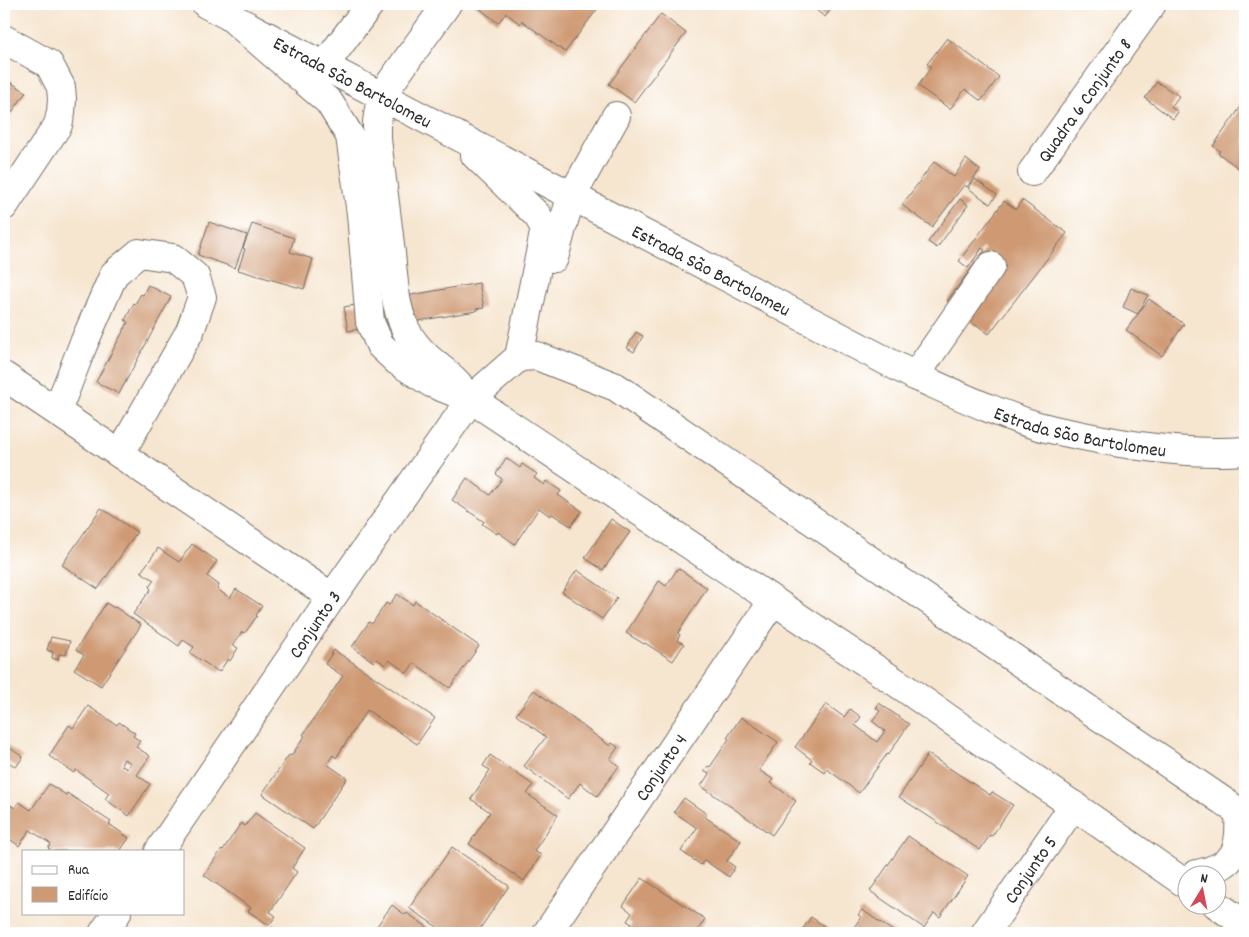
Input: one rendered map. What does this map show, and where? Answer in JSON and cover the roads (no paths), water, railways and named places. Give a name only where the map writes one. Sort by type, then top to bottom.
[{"type":"street","points":[[324,66],[370,4]]},
{"type":"street","points":[[447,4],[381,96],[377,122],[377,139],[395,292],[400,314],[409,335],[419,349],[455,380],[471,399]]},
{"type":"street","name":"Quadra 6 Conjunto 8","points":[[1032,172],[1152,4]]},
{"type":"street","points":[[217,10],[329,102],[350,136],[361,214],[370,322],[380,345],[397,361],[431,383],[471,399],[906,689],[1074,805],[1176,871]]},
{"type":"street","name":"Estrada São Bartolomeu","points":[[217,10],[915,376],[980,405],[1039,426],[1155,449],[1224,453],[1245,451]]},
{"type":"street","points":[[4,39],[49,64],[61,87],[61,112],[58,125],[4,206]]},
{"type":"street","points":[[528,356],[572,196],[616,116]]},
{"type":"street","points":[[453,133],[537,215],[545,228],[528,356]]},
{"type":"street","points":[[57,412],[83,345],[114,274],[138,253],[174,258],[195,276],[202,297],[190,331],[120,454]]},
{"type":"street","points":[[915,376],[991,266]]},
{"type":"street","points":[[528,356],[616,387],[1242,814],[1238,847],[1231,859],[1224,864]]},
{"type":"street","name":"Conjunto 3","points":[[160,850],[332,596],[471,399],[528,356]]},
{"type":"street","points":[[4,376],[332,596]]},
{"type":"street","name":"Conjunto 4","points":[[547,933],[773,601]]},
{"type":"street","name":"Conjunto 5","points":[[985,933],[1074,805]]},
{"type":"street","points":[[1226,911],[1245,925]]},
{"type":"street","points":[[103,933],[116,914]]}]
